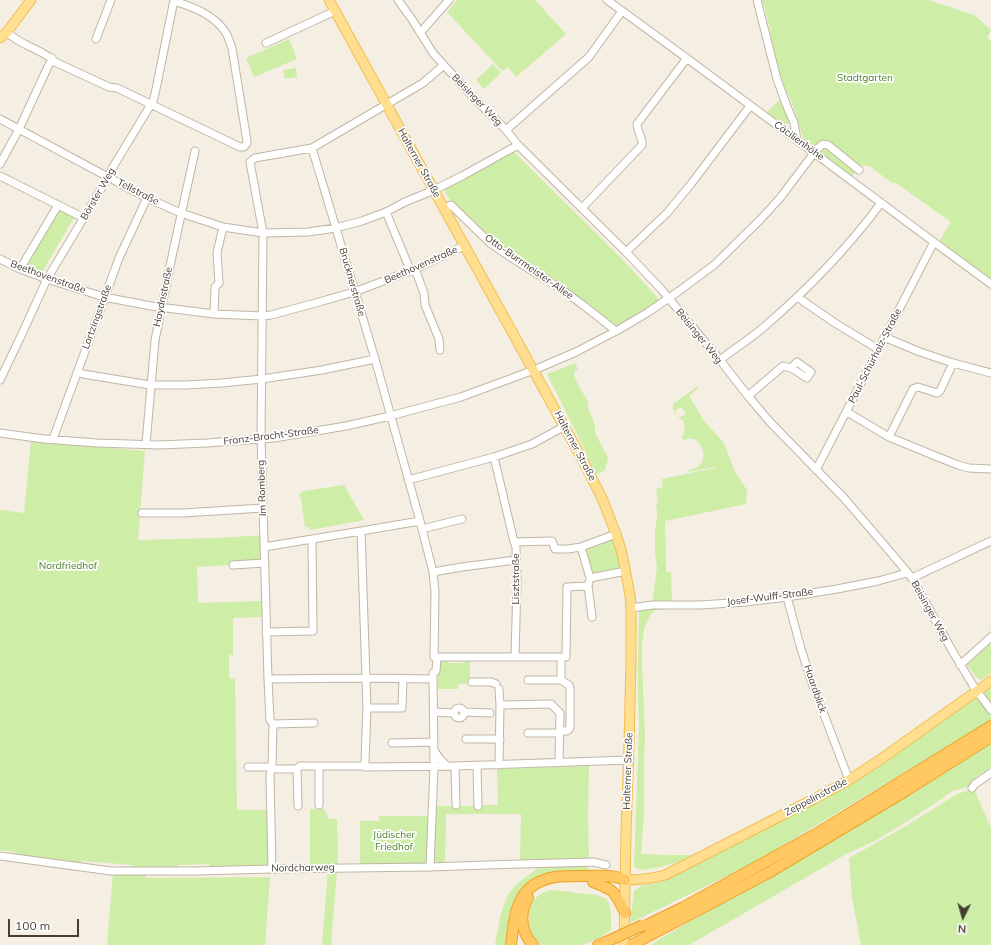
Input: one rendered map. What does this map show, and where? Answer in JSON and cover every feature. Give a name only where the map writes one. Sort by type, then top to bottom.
[{"type":"highway","points":[[604,944],[684,907],[816,834],[991,726]]},
{"type":"highway","points":[[631,945],[768,873],[908,790],[991,736]]},
{"type":"highway","points":[[511,945],[516,909],[528,889],[539,882],[557,877],[591,876],[619,877],[625,880]]},
{"type":"highway","points":[[533,945],[526,936],[522,916],[526,902],[534,892],[546,884],[551,883],[618,882],[625,880]]},
{"type":"highway","points":[[593,882],[614,891],[625,913]]},
{"type":"main road","points":[[3,35],[32,0]]},
{"type":"main road","name":"Halterner Straße","points":[[328,0],[565,426],[602,498],[622,553],[631,608],[624,945]]},
{"type":"main road","name":"Zeppelinstraße","points":[[625,880],[642,880],[665,874],[849,780],[991,681]]},
{"type":"street","points":[[96,39],[111,0]]},
{"type":"street","name":"Beisinger Weg","points":[[398,0],[434,53],[444,65],[506,130],[518,145],[626,252],[669,298],[770,422],[844,498],[910,576],[960,665],[976,691],[991,710]]},
{"type":"street","points":[[420,33],[450,0]]},
{"type":"street","name":"Cäcilienhöhe","points":[[607,0],[991,284]]},
{"type":"street","points":[[757,0],[777,79],[794,123],[797,140]]},
{"type":"street","points":[[3,35],[48,55],[55,62],[109,87],[117,88],[240,147],[244,147],[247,142],[233,54],[226,34],[214,19],[200,11],[174,1]]},
{"type":"street","name":"Börster Weg","points":[[0,380],[47,279],[151,105],[155,94],[174,1]]},
{"type":"street","points":[[266,43],[335,11]]},
{"type":"street","points":[[506,130],[589,57],[622,11]]},
{"type":"street","points":[[0,164],[19,128],[52,58]]},
{"type":"street","points":[[582,208],[642,145],[643,141],[637,129],[637,124],[687,58]]},
{"type":"street","points":[[312,148],[423,83],[444,65]]},
{"type":"street","points":[[626,252],[677,201],[750,106]]},
{"type":"street","name":"Tellstraße","points":[[0,119],[147,198],[181,213],[223,227],[263,234],[308,232],[336,228],[362,221],[386,212],[434,190],[518,145]]},
{"type":"street","points":[[534,370],[576,352],[616,332],[696,280],[739,242],[760,220],[780,198],[817,149],[824,144],[828,145],[859,170]]},
{"type":"street","name":"Im Romberg","points":[[272,869],[270,776],[273,768],[273,724],[270,720],[266,632],[261,438],[263,234],[250,162],[255,158],[312,148]]},
{"type":"street","name":"Brucknerstraße","points":[[312,148],[375,359],[433,572],[436,592],[434,657],[437,657]]},
{"type":"street","name":"Haydnstraße","points":[[146,444],[154,340],[195,151]]},
{"type":"street","points":[[0,176],[84,218]]},
{"type":"street","name":"Lortzingstraße","points":[[53,439],[104,296],[119,258],[147,198]]},
{"type":"street","points":[[720,360],[763,328],[798,297],[827,268],[881,203]]},
{"type":"street","points":[[20,269],[58,205]]},
{"type":"street","name":"Otto-Burrmeister-Allee","points":[[444,208],[450,205],[490,243],[572,297],[616,332]]},
{"type":"street","points":[[386,212],[409,267],[417,274],[424,293],[425,305],[439,339],[440,350]]},
{"type":"street","points":[[214,314],[215,287],[219,283],[217,253],[223,227]]},
{"type":"street","name":"Paul-Schürholz-Straße","points":[[816,470],[934,242]]},
{"type":"street","name":"Beethovenstraße","points":[[0,259],[20,269],[47,279],[104,296],[151,306],[214,314],[262,316],[271,315],[354,292],[413,270],[464,246]]},
{"type":"street","points":[[798,297],[878,349]]},
{"type":"street","points":[[884,337],[920,352],[991,374]]},
{"type":"street","points":[[78,372],[150,386],[222,383],[322,370],[375,359]]},
{"type":"street","points":[[889,437],[913,390],[920,387],[935,392],[940,392],[953,363]]},
{"type":"street","points":[[748,396],[783,366],[791,368]]},
{"type":"street","name":"Franz-Bracht-Straße","points":[[0,433],[97,443],[146,444],[207,443],[274,438],[346,426],[390,416],[461,397],[534,370]]},
{"type":"street","points":[[847,412],[889,437],[958,465],[969,468],[991,469]]},
{"type":"street","points":[[408,480],[494,457],[532,444],[565,426]]},
{"type":"street","name":"Lisztstraße","points":[[494,457],[516,547],[515,656]]},
{"type":"street","points":[[142,513],[183,513],[263,508]]},
{"type":"street","points":[[422,529],[462,519]]},
{"type":"street","points":[[264,547],[312,540],[420,520]]},
{"type":"street","points":[[361,531],[367,708],[365,765]]},
{"type":"street","points":[[514,542],[552,541],[555,549],[568,549],[581,547],[616,534]]},
{"type":"street","points":[[266,632],[313,631],[312,540]]},
{"type":"street","name":"Josef-Wulff-Straße","points":[[631,608],[652,605],[700,605],[746,602],[910,576],[991,541]]},
{"type":"street","points":[[581,547],[590,578],[588,586],[592,617]]},
{"type":"street","points":[[433,572],[516,560]]},
{"type":"street","points":[[233,565],[264,564]]},
{"type":"street","points":[[590,578],[626,571]]},
{"type":"street","points":[[561,680],[560,657],[566,646],[567,587],[588,586]]},
{"type":"street","name":"Haardblick","points":[[787,596],[812,683],[849,780]]},
{"type":"street","points":[[960,665],[991,637]]},
{"type":"street","points":[[560,657],[566,646]]},
{"type":"street","points":[[430,867],[434,767],[433,674],[436,671],[437,657],[560,657]]},
{"type":"street","points":[[268,679],[433,679]]},
{"type":"street","points":[[367,708],[402,711],[403,679]]},
{"type":"street","points":[[528,680],[561,680],[568,685],[570,689],[570,728],[566,731],[560,732],[528,732]]},
{"type":"street","points":[[472,682],[491,682],[498,686],[500,705],[500,765]]},
{"type":"street","points":[[500,705],[551,704],[560,713],[570,713]]},
{"type":"street","points":[[434,712],[454,713],[456,709],[459,708],[464,712],[490,713]]},
{"type":"street","points":[[559,763],[560,713]]},
{"type":"street","points":[[273,724],[314,723]]},
{"type":"street","points":[[466,739],[500,739]]},
{"type":"street","points":[[392,742],[434,746]]},
{"type":"street","points":[[434,746],[439,758],[447,766]]},
{"type":"street","points":[[248,767],[296,769],[300,766],[319,767],[365,765],[434,767],[629,760]]},
{"type":"street","points":[[455,766],[456,805]]},
{"type":"street","points":[[477,766],[478,806]]},
{"type":"street","points":[[319,767],[319,805]]},
{"type":"street","points":[[296,769],[298,806]]},
{"type":"street","points":[[972,788],[975,784],[991,773]]},
{"type":"street","name":"Nordcharweg","points":[[0,856],[112,871],[430,867],[593,862],[606,865]]},
{"type":"green space","points":[[457,0],[535,0],[566,34],[516,77],[508,67],[502,71],[447,12]]},
{"type":"green space","name":"Stadtgarten","points":[[762,0],[928,0],[974,15],[991,30],[987,38],[991,41],[991,280],[939,242],[951,222],[869,166],[860,165],[852,177],[806,142],[780,74]]},
{"type":"green space","points":[[289,39],[297,59],[254,77],[246,58]]},
{"type":"green space","points":[[493,64],[501,73],[484,89],[476,80]]},
{"type":"green space","points":[[296,68],[297,77],[285,79],[283,70]]},
{"type":"green space","points":[[780,101],[789,121],[786,126],[767,112]]},
{"type":"green space","points":[[512,150],[622,259],[658,298],[658,301],[614,328],[493,243],[454,206],[443,189]]},
{"type":"green space","points":[[60,209],[75,216],[41,274],[23,268]]},
{"type":"green space","points":[[575,363],[578,369],[574,371],[575,373],[573,375],[589,404],[587,405],[595,425],[595,433],[608,458],[605,470],[596,475],[548,376],[550,373]]},
{"type":"green space","points":[[698,386],[699,387],[689,396],[704,421],[724,443],[735,472],[747,490],[746,504],[665,521],[666,572],[671,572],[672,603],[652,604],[657,568],[655,532],[657,517],[656,506],[658,500],[656,489],[663,487],[662,479],[715,468],[688,471],[701,464],[703,452],[699,443],[694,439],[684,440],[682,438],[685,428],[684,422],[679,418],[686,414],[681,407],[675,411],[677,414],[676,415],[673,410],[673,404]]},
{"type":"green space","name":"Nordfriedhof","points":[[31,441],[145,451],[138,540],[264,535],[264,563],[197,567],[198,603],[262,601],[262,617],[233,618],[233,655],[229,655],[229,678],[235,679],[237,810],[268,810],[269,864],[267,866],[210,869],[209,864],[178,865],[178,869],[134,870],[133,865],[82,861],[81,865],[14,857],[15,852],[0,850],[0,510],[24,513]]},
{"type":"green space","points":[[344,485],[364,520],[310,530],[309,527],[305,527],[301,499],[299,495],[300,493]]},
{"type":"green space","points":[[612,539],[616,541],[620,569],[592,575],[585,548]]},
{"type":"green space","points":[[699,608],[661,609],[655,611],[651,614],[644,629],[642,662],[645,738],[644,812],[641,854],[695,855],[675,863],[642,870],[634,867],[639,726],[639,609]]},
{"type":"green space","points":[[991,630],[991,673],[981,680],[977,678],[962,658],[983,642]]},
{"type":"green space","points":[[438,661],[463,663],[464,661],[470,661],[470,684],[458,684],[458,689],[438,689]]},
{"type":"green space","points":[[991,687],[991,720],[752,864],[630,923],[634,891],[643,885],[655,884],[665,880],[813,804],[904,747]]},
{"type":"green space","points":[[991,743],[991,767],[975,778],[977,781],[970,786],[953,791],[875,841],[848,853],[689,945],[650,945]]},
{"type":"green space","points":[[589,766],[589,860],[585,864],[589,869],[587,871],[532,883],[509,945],[495,945],[501,914],[510,892],[518,883],[540,866],[520,862],[521,814],[446,814],[445,861],[441,864],[434,860],[434,806],[476,806],[476,808],[481,808],[480,805],[498,805],[497,769]]},
{"type":"green space","points":[[974,789],[991,828],[991,945],[861,945],[852,898],[849,858],[906,826],[957,794]]},
{"type":"green space","points":[[310,809],[324,809],[329,819],[337,819],[338,866],[310,866]]},
{"type":"green space","name":"Jüdischer Friedhof","points":[[379,816],[429,816],[428,861],[423,864],[360,865],[360,821],[379,821]]},
{"type":"green space","points":[[328,870],[337,870],[331,945],[322,945]]},
{"type":"green space","points":[[113,873],[145,874],[146,878],[270,877],[265,945],[107,945]]},
{"type":"green space","points":[[551,890],[597,895],[607,899],[610,910],[611,930],[601,937],[582,945],[541,945],[534,936],[530,927],[529,916],[531,906],[537,897],[542,893]]}]
